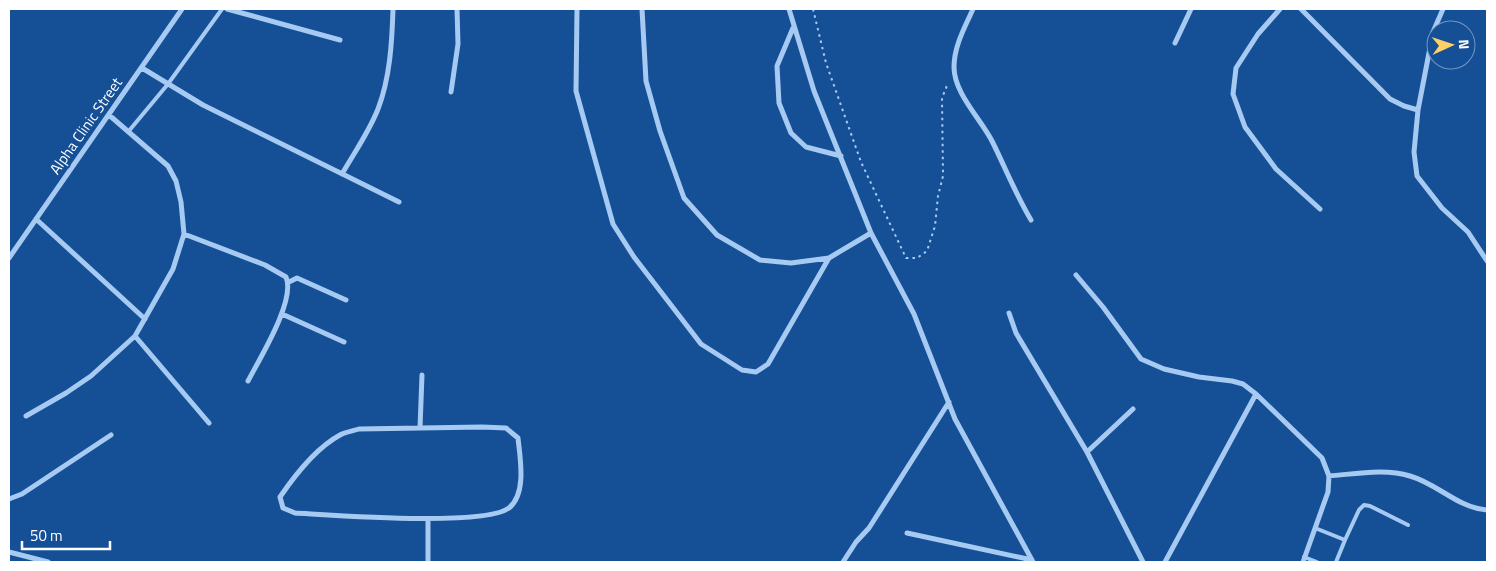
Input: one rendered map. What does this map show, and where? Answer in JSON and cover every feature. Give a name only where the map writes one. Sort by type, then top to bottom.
[{"type":"street","name":"Alpha Clinic Street","points":[[9,258],[182,9]]},
{"type":"street","points":[[227,9],[340,40]]},
{"type":"street","points":[[342,174],[378,109],[386,78],[392,35],[393,9]]},
{"type":"street","points":[[451,92],[458,44],[457,9]]},
{"type":"street","points":[[577,9],[576,91],[613,224],[634,257],[701,344],[742,370],[756,372],[768,364],[829,258]]},
{"type":"street","points":[[642,9],[646,81],[660,131],[684,198],[717,235],[760,260],[791,263],[829,258],[871,232]]},
{"type":"street","points":[[789,9],[814,91],[871,232],[914,314],[956,418],[1033,561]]},
{"type":"street","points":[[973,9],[958,42],[954,67],[956,77],[964,100],[981,121],[1031,220]]},
{"type":"street","points":[[1175,43],[1191,9]]},
{"type":"street","points":[[1280,9],[1258,34],[1236,68],[1233,94],[1245,127],[1276,170],[1320,209]]},
{"type":"street","points":[[1301,9],[1390,99],[1418,110]]},
{"type":"street","points":[[1443,9],[1433,32],[1418,110],[1414,152],[1417,176],[1442,208],[1468,232],[1487,261]]},
{"type":"street","points":[[794,28],[777,66],[779,103],[791,133],[806,147],[841,156]]},
{"type":"street","points":[[142,68],[203,105],[399,202]]},
{"type":"street","points":[[26,416],[91,376],[134,336],[173,269],[184,234],[181,202],[176,181],[168,166],[109,115]]},
{"type":"street","points":[[36,219],[145,319]]},
{"type":"street","points":[[184,234],[286,276],[288,292],[282,314],[248,381]]},
{"type":"street","points":[[1076,275],[1103,307],[1141,359],[1164,369],[1199,377],[1232,380],[1242,384],[1256,394],[1322,458],[1329,476],[1328,492],[1304,560]]},
{"type":"street","points":[[288,282],[297,278],[346,300]]},
{"type":"street","points":[[1009,313],[1016,333],[1087,452],[1143,562]]},
{"type":"street","points":[[282,314],[344,342]]},
{"type":"street","points":[[134,336],[209,423]]},
{"type":"street","points":[[420,428],[422,376]]},
{"type":"street","points":[[1165,562],[1256,394]]},
{"type":"street","points":[[844,562],[856,542],[869,528],[949,402]]},
{"type":"street","points":[[1087,452],[1133,409]]},
{"type":"street","points":[[506,428],[518,438],[522,471],[518,495],[509,508],[490,515],[428,519],[295,513],[282,508],[280,497],[289,484],[318,452],[340,435],[358,429],[506,428]]},
{"type":"street","points":[[9,499],[22,494],[111,435]]},
{"type":"street","points":[[1329,476],[1379,472],[1410,476],[1474,509],[1487,510]]},
{"type":"street","points":[[428,519],[428,562]]},
{"type":"street","points":[[907,533],[1033,561]]},
{"type":"street","points":[[9,552],[48,562]]},
{"type":"lane","points":[[128,132],[168,84],[222,9]]},
{"type":"lane","points":[[1336,562],[1359,510],[1364,505],[1370,506],[1408,525]]},
{"type":"lane","points":[[1315,528],[1345,540]]},
{"type":"lane","points":[[1304,560],[1317,562]]},
{"type":"path","points":[[813,9],[826,63],[862,162],[906,258],[917,258],[927,251],[935,226],[938,196],[943,176],[942,98],[948,82]]}]
